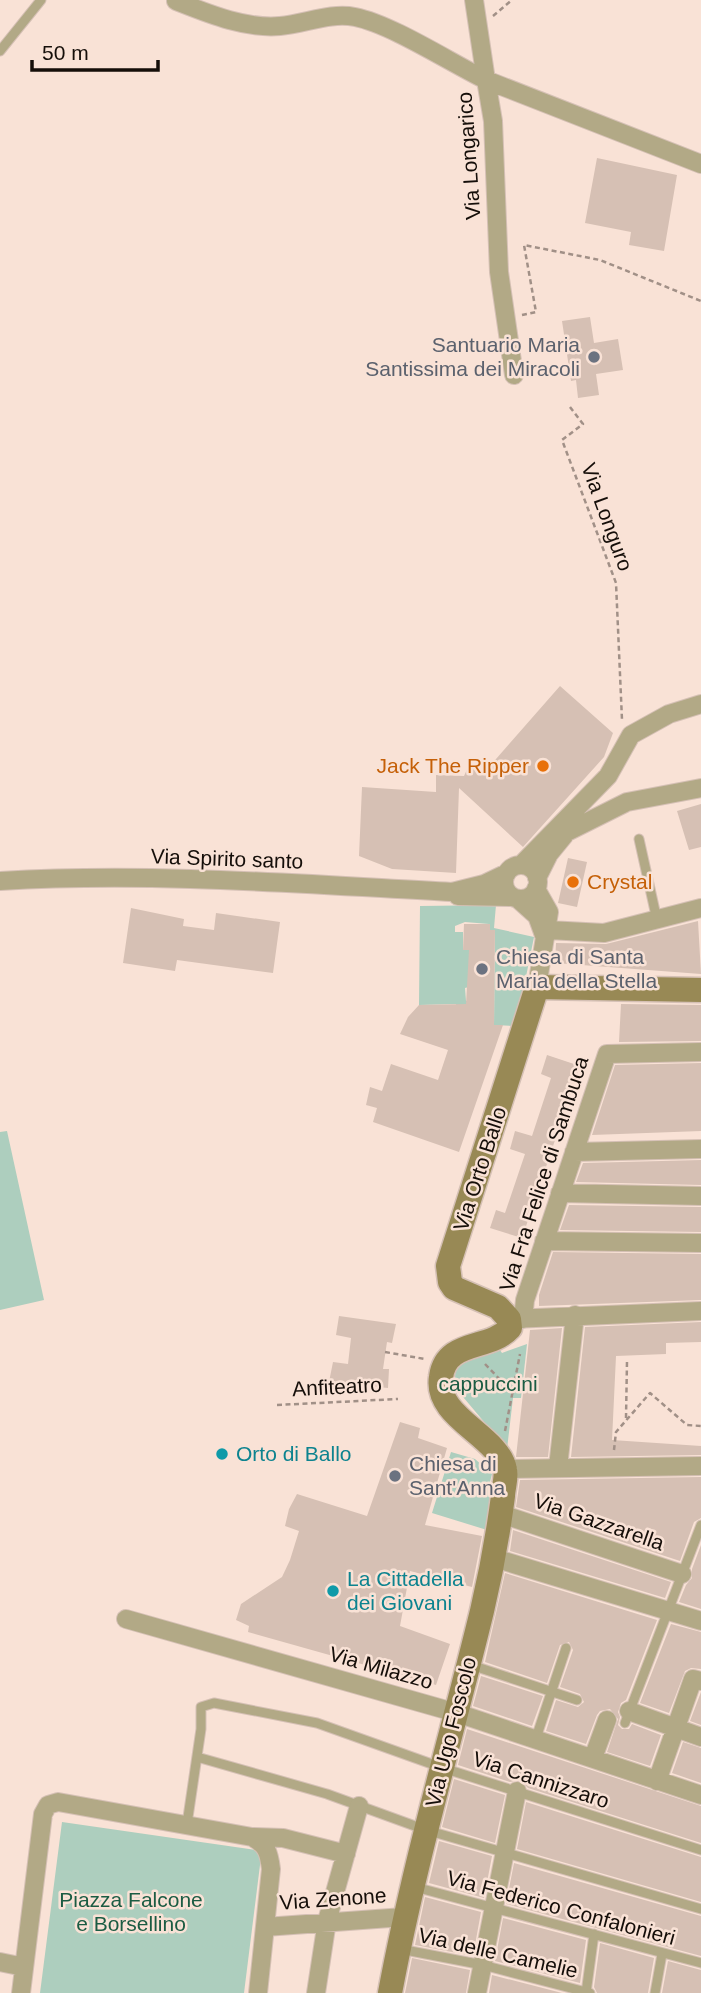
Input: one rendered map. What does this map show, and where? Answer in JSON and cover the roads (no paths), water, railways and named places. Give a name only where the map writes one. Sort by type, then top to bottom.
[{"type":"street","points":[[474,0],[486,80]]},
{"type":"street","points":[[176,1],[212,15],[249,24],[279,26],[337,15],[355,16],[378,24],[486,80]]},
{"type":"street","name":"Via Longarico","points":[[486,80],[701,164]]},
{"type":"street","name":"Via Longarico","points":[[486,80],[493,121],[499,272],[514,375]]},
{"type":"street","points":[[546,936],[537,916],[504,884],[514,869],[608,776],[631,735],[669,714],[701,704]]},
{"type":"street","points":[[452,892],[465,898],[529,897],[549,854],[567,832],[627,802],[701,788]]},
{"type":"street","points":[[452,892],[484,884],[514,869],[531,869],[548,905],[546,936],[537,987],[701,990]]},
{"type":"street","name":"Via Spirito santo","points":[[0,881],[108,877],[452,892]]},
{"type":"street","points":[[546,936],[604,933],[701,908]]},
{"type":"street","name":"Via Orto Ballo","points":[[516,1319],[498,1307],[454,1288],[450,1282],[448,1266],[537,987]]},
{"type":"street","name":"Via Fra Felice di Sambuca","points":[[516,1319],[607,1054],[701,1052]]},
{"type":"street","points":[[574,1152],[701,1149]]},
{"type":"street","points":[[560,1193],[701,1196]]},
{"type":"street","points":[[544,1241],[701,1243]]},
{"type":"street","points":[[701,1311],[516,1319],[504,1335],[492,1342],[457,1351],[446,1363],[440,1379],[445,1401],[496,1454],[505,1469],[701,1466]]},
{"type":"street","points":[[558,1467],[575,1315]]},
{"type":"street","name":"Via Ugo Foscolo","points":[[390,1993],[404,1917],[494,1558],[505,1469]]},
{"type":"street","name":"Via Gazzarella","points":[[501,1514],[682,1574]]},
{"type":"street","points":[[494,1558],[701,1621]]},
{"type":"street","name":"Via Milazzo","points":[[126,1619],[457,1713],[701,1795]]},
{"type":"street","points":[[657,1781],[697,1680]]},
{"type":"street","points":[[593,1758],[620,1718],[676,1728],[701,1737]]},
{"type":"street","points":[[477,1993],[517,1791]]},
{"type":"street","points":[[22,1993],[43,1814],[48,1805],[58,1802],[252,1837],[283,1838],[346,1854]]},
{"type":"street","points":[[316,1993],[327,1921],[359,1806]]},
{"type":"street","points":[[252,1837],[263,1843],[269,1853],[271,1870],[258,1993]]},
{"type":"street","name":"Via Zenone","points":[[265,1927],[404,1917]]},
{"type":"street","points":[[0,1962],[24,1967]]},
{"type":"lane","points":[[0,51],[41,0]]},
{"type":"lane","points":[[167,0],[176,1]]},
{"type":"lane","points":[[639,839],[657,920]]},
{"type":"lane","points":[[620,1718],[701,1525]]},
{"type":"lane","points":[[536,1738],[566,1648]]},
{"type":"lane","points":[[469,1664],[577,1699]]},
{"type":"lane","name":"Via Cannizzaro","points":[[187,1824],[201,1707],[214,1703],[317,1723],[443,1768],[701,1850]]},
{"type":"lane","points":[[197,1757],[359,1806],[426,1830],[701,1909]]},
{"type":"lane","name":"Via Federico Confalonieri","points":[[412,1886],[701,1963]]},
{"type":"lane","points":[[587,1993],[594,1934]]},
{"type":"lane","name":"Via delle Camelie","points":[[398,1948],[483,1965],[587,1993]]},
{"type":"lane","points":[[655,1993],[662,1954]]},
{"type":"place","name":"Santuario Maria Santissima dei Miracoli","points":[[594,357]]},
{"type":"place","name":"Jack The Ripper","points":[[543,766]]},
{"type":"place","name":"Crystal","points":[[573,882]]},
{"type":"place","name":"Chiesa di Santa Maria della Stella","points":[[482,969]]},
{"type":"place","name":"Orto di Ballo","points":[[222,1454]]},
{"type":"place","name":"Chiesa di Sant'Anna","points":[[395,1476]]},
{"type":"place","name":"La Cittadella dei Giovani","points":[[333,1591]]},
{"type":"park label","name":"cappuccini","points":[[488,1384]]},
{"type":"park label","name":"Piazza Falcone e Borsellino","points":[[131,1912]]}]
